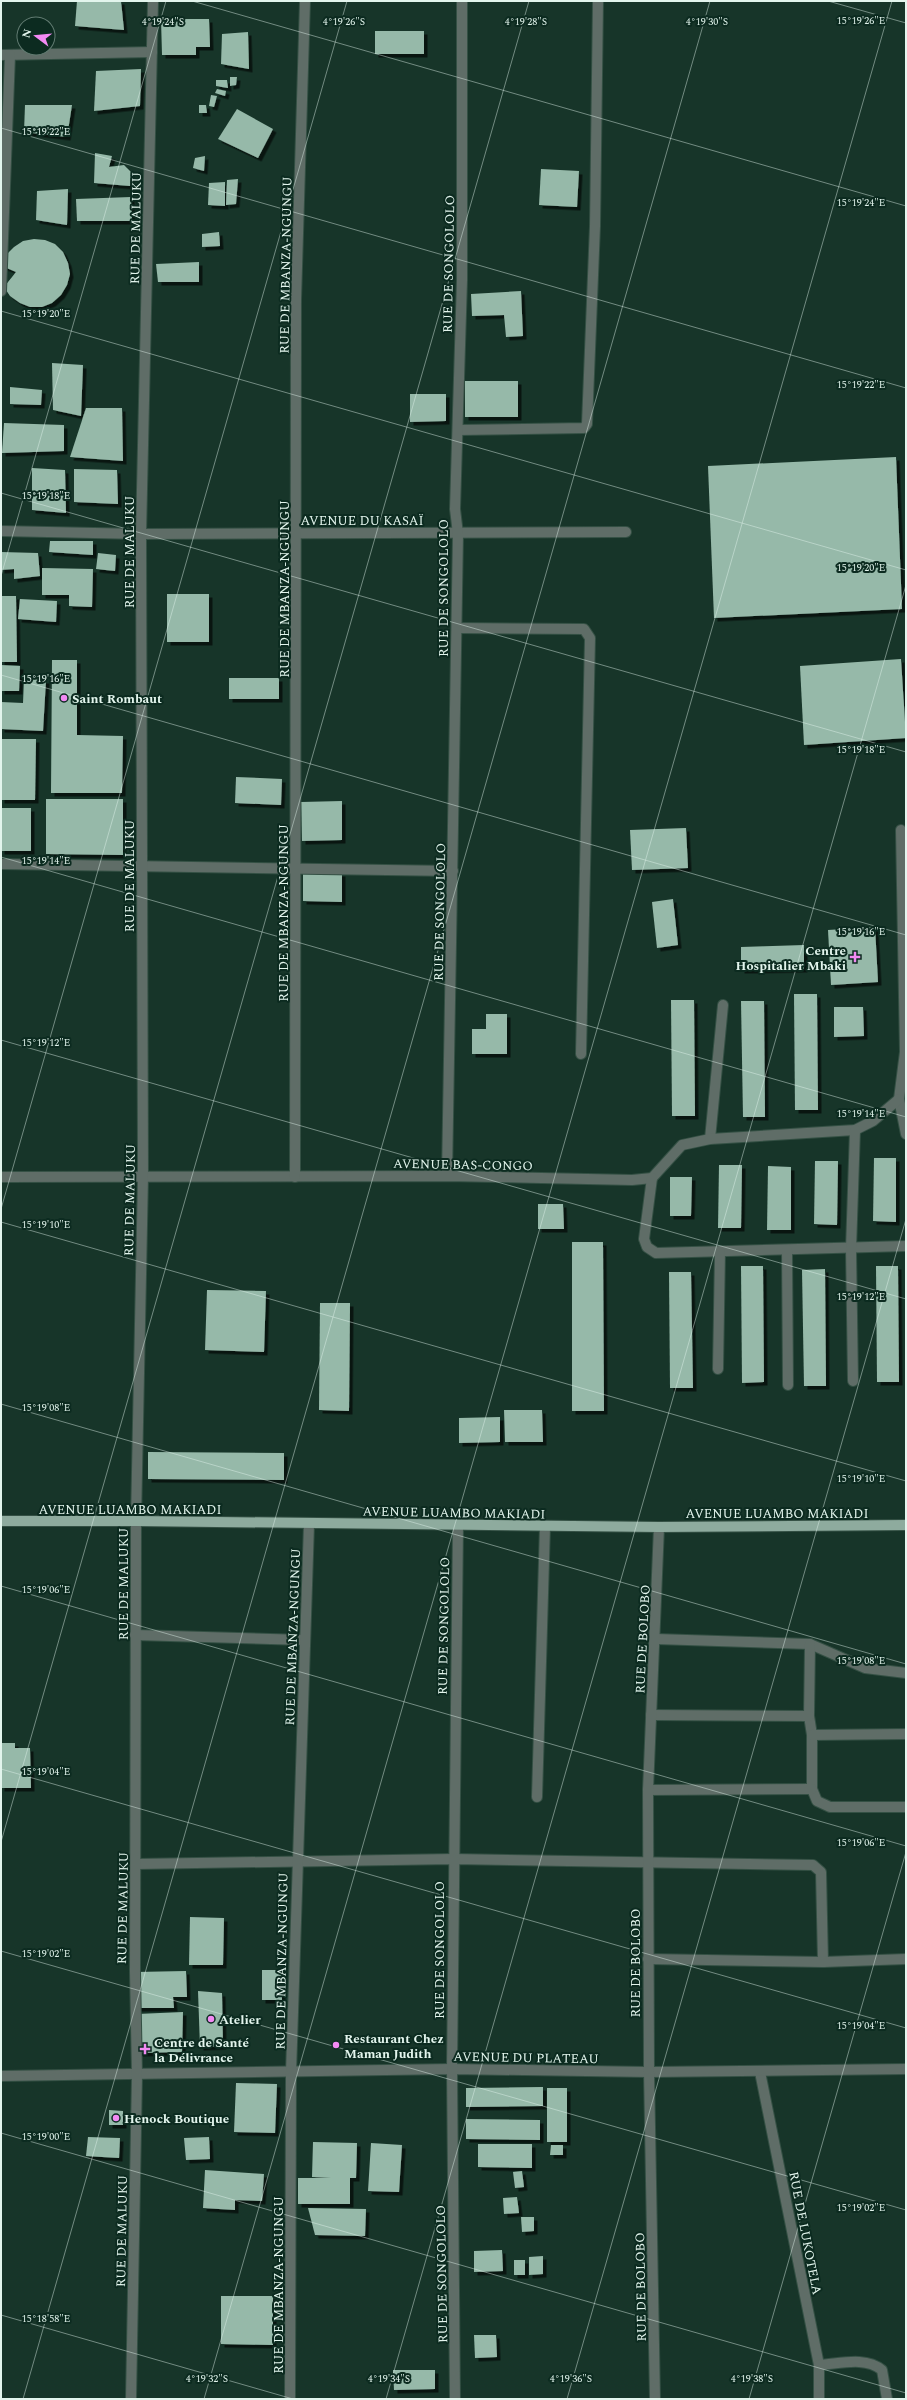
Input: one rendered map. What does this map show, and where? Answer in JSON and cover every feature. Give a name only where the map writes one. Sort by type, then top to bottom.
[{"type":"main road","name":"AVENUE LUAMBO MAKIADI","points":[[1,1521],[136,1521],[659,1527],[906,1525]]},
{"type":"street","name":"RUE DE MALUKU","points":[[131,2399],[137,2075],[135,1972],[136,1521],[143,1176],[141,534],[153,1]]},
{"type":"street","name":"RUE DE MBANZA-NGUNGU","points":[[295,1177],[297,533],[296,300],[305,1]]},
{"type":"street","name":"RUE DE SONGOLOLO","points":[[447,1176],[457,628],[458,534],[455,509],[462,280],[462,1]]},
{"type":"street","points":[[458,430],[566,429],[584,428],[587,424],[595,226],[598,1]]},
{"type":"street","points":[[1,291],[6,55],[152,52]]},
{"type":"street","name":"AVENUE DU KASAÏ","points":[[1,531],[141,534],[458,534],[626,532]]},
{"type":"street","points":[[457,628],[584,629],[590,638],[581,1054]]},
{"type":"street","points":[[901,830],[905,1052],[903,1099],[906,1134]]},
{"type":"street","points":[[1,864],[453,871]]},
{"type":"street","points":[[710,1139],[723,1005]]},
{"type":"street","points":[[903,1099],[873,1121],[855,1130],[710,1139],[682,1145],[652,1178],[644,1239],[647,1247],[656,1253],[851,1249],[906,1246]]},
{"type":"street","points":[[853,1380],[851,1249],[855,1130]]},
{"type":"street","name":"AVENUE BAS-CONGO","points":[[1,1177],[447,1176],[632,1180],[652,1178]]},
{"type":"street","points":[[787,1250],[788,1385]]},
{"type":"street","points":[[718,1369],[720,1251]]},
{"type":"street","name":"RUE DE MBANZA-NGUNGU","points":[[290,2399],[292,2073],[297,1860],[309,1524]]},
{"type":"street","name":"RUE DE SONGOLOLO","points":[[456,2399],[452,2069],[453,1859],[458,1524]]},
{"type":"street","points":[[537,1797],[545,1526]]},
{"type":"street","name":"RUE DE BOLOBO","points":[[655,2399],[648,2072],[648,1790],[656,1638],[659,1527]]},
{"type":"street","points":[[135,1635],[304,1640]]},
{"type":"street","points":[[656,1638],[810,1644],[865,1668],[906,1673]]},
{"type":"street","points":[[810,1644],[809,1716],[812,1735],[812,1789],[817,1802],[830,1807],[906,1807]]},
{"type":"street","points":[[651,1716],[809,1716]]},
{"type":"street","points":[[812,1735],[906,1734]]},
{"type":"street","points":[[648,1790],[812,1789]]},
{"type":"street","points":[[136,1864],[297,1860],[453,1859],[813,1865],[821,1872],[823,1962]]},
{"type":"street","points":[[648,1959],[823,1962],[906,1959]]},
{"type":"street","name":"AVENUE DU PLATEAU","points":[[1,2076],[292,2073],[452,2069],[648,2072],[760,2072],[906,2069]]},
{"type":"street","name":"RUE DE LUKOTELA","points":[[760,2072],[820,2365],[819,2399]]},
{"type":"street","points":[[820,2365],[866,2362],[876,2365],[882,2370],[887,2399]]},
{"type":"building","points":[[77,1],[121,1],[124,30],[75,26]]},
{"type":"building","points":[[161,19],[209,19],[210,47],[196,47],[196,55],[162,55]]},
{"type":"building","points":[[375,31],[424,31],[424,54],[375,54]]},
{"type":"building","points":[[248,32],[249,69],[221,64],[222,34]]},
{"type":"building","points":[[141,69],[140,106],[94,111],[96,71]]},
{"type":"building","points":[[230,77],[237,77],[236,85],[230,86]]},
{"type":"building","points":[[216,80],[227,80],[228,88],[216,86]]},
{"type":"building","points":[[217,89],[226,91],[225,96],[215,93]]},
{"type":"building","points":[[211,95],[217,96],[214,107],[209,106]]},
{"type":"building","points":[[25,105],[72,105],[67,137],[24,132]]},
{"type":"building","points":[[199,105],[206,105],[207,113],[199,113]]},
{"type":"building","points":[[237,109],[273,129],[258,158],[218,139]]},
{"type":"building","points":[[95,153],[112,156],[109,167],[124,165],[131,172],[130,186],[94,183]]},
{"type":"building","points":[[205,156],[204,171],[193,168],[195,158]]},
{"type":"building","points":[[541,169],[579,171],[577,207],[539,205]]},
{"type":"building","points":[[238,179],[236,204],[226,205],[227,180]]},
{"type":"building","points":[[225,182],[225,206],[208,205],[209,183]]},
{"type":"building","points":[[68,189],[67,225],[36,220],[37,191]]},
{"type":"building","points":[[131,197],[132,221],[77,221],[76,199]]},
{"type":"building","points":[[219,232],[220,246],[202,247],[202,234]]},
{"type":"building","points":[[34,239],[45,240],[55,244],[63,252],[68,263],[70,274],[67,285],[61,295],[52,303],[42,307],[30,307],[20,303],[10,296],[4,287],[16,272],[2,266],[6,255],[23,241]]},
{"type":"building","points":[[199,262],[199,282],[158,282],[156,264]]},
{"type":"building","points":[[521,291],[523,336],[506,337],[504,315],[472,316],[471,294]]},
{"type":"building","points":[[52,363],[83,365],[81,416],[53,410]]},
{"type":"building","points":[[465,381],[518,381],[518,417],[465,417]]},
{"type":"building","points":[[10,387],[42,390],[41,405],[10,404]]},
{"type":"building","points":[[410,394],[446,394],[446,421],[410,422]]},
{"type":"building","points":[[86,408],[122,408],[123,461],[70,457]]},
{"type":"building","points":[[4,423],[64,425],[64,451],[2,453]]},
{"type":"building","points":[[896,457],[902,609],[714,618],[708,466]]},
{"type":"building","points":[[32,468],[65,470],[66,513],[32,510]]},
{"type":"building","points":[[74,469],[117,470],[118,504],[74,502]]},
{"type":"building","points":[[50,541],[93,541],[93,555],[49,552]]},
{"type":"building","points":[[1,552],[38,553],[40,576],[14,579],[14,569],[1,570]]},
{"type":"building","points":[[98,553],[116,555],[115,571],[96,569]]},
{"type":"building","points":[[42,568],[93,569],[92,607],[69,606],[69,595],[42,595]]},
{"type":"building","points":[[167,594],[209,594],[209,642],[167,642]]},
{"type":"building","points":[[1,596],[16,596],[17,662],[1,662]]},
{"type":"building","points":[[20,599],[57,601],[56,622],[18,619]]},
{"type":"building","points":[[901,659],[906,738],[804,745],[800,666]]},
{"type":"building","name":"Saint Rombaut","points":[[52,660],[77,660],[77,735],[123,736],[122,793],[51,793]]},
{"type":"building","points":[[1,665],[20,666],[19,691],[1,691]]},
{"type":"building","points":[[229,678],[279,678],[279,699],[229,699]]},
{"type":"building","points":[[24,679],[46,680],[43,731],[1,729],[1,702],[23,703]]},
{"type":"building","points":[[1,739],[36,739],[35,800],[1,800]]},
{"type":"building","points":[[236,777],[282,779],[281,805],[235,803]]},
{"type":"building","points":[[46,799],[123,799],[123,855],[46,854]]},
{"type":"building","points":[[342,801],[342,840],[302,841],[301,802]]},
{"type":"building","points":[[1,808],[31,808],[31,851],[1,851]]},
{"type":"building","points":[[686,828],[688,868],[632,870],[630,830]]},
{"type":"building","points":[[303,872],[342,873],[342,902],[303,901]]},
{"type":"building","points":[[673,899],[678,945],[657,948],[652,902]]},
{"type":"building","points":[[875,927],[878,982],[831,985],[828,930]]},
{"type":"building","points":[[804,945],[804,969],[741,970],[741,947]]},
{"type":"building","points":[[794,994],[817,994],[818,1110],[795,1110]]},
{"type":"building","points":[[671,1000],[694,1000],[695,1116],[672,1116]]},
{"type":"building","points":[[741,1001],[764,1001],[765,1117],[743,1117]]},
{"type":"building","points":[[834,1007],[863,1007],[864,1036],[834,1037]]},
{"type":"building","points":[[486,1014],[507,1014],[507,1054],[472,1054],[472,1029],[486,1029]]},
{"type":"building","points":[[874,1158],[896,1158],[896,1222],[873,1221]]},
{"type":"building","points":[[815,1161],[838,1161],[837,1225],[814,1224]]},
{"type":"building","points":[[719,1165],[742,1165],[741,1228],[718,1228]]},
{"type":"building","points":[[768,1166],[791,1167],[791,1230],[767,1230]]},
{"type":"building","points":[[670,1177],[692,1177],[691,1216],[670,1216]]},
{"type":"building","points":[[538,1204],[563,1204],[564,1229],[538,1229]]},
{"type":"building","points":[[572,1242],[603,1242],[604,1411],[572,1411]]},
{"type":"building","points":[[741,1266],[763,1266],[764,1382],[742,1383]]},
{"type":"building","points":[[876,1266],[898,1266],[899,1382],[877,1382]]},
{"type":"building","points":[[825,1269],[826,1386],[804,1386],[802,1270]]},
{"type":"building","points":[[669,1272],[691,1272],[693,1388],[670,1388]]},
{"type":"building","points":[[207,1290],[266,1291],[264,1352],[205,1350]]},
{"type":"building","points":[[320,1303],[350,1303],[349,1411],[319,1410]]},
{"type":"building","points":[[504,1410],[542,1410],[543,1442],[505,1442]]},
{"type":"building","points":[[500,1417],[500,1442],[459,1443],[459,1418]]},
{"type":"building","points":[[148,1452],[284,1453],[284,1480],[148,1479]]},
{"type":"building","points":[[1,1743],[15,1743],[15,1748],[30,1748],[31,1788],[1,1788]]},
{"type":"building","points":[[190,1917],[224,1918],[223,1965],[189,1965]]},
{"type":"building","points":[[262,1970],[282,1970],[282,2000],[262,2000]]},
{"type":"building","points":[[186,1971],[187,1997],[173,1997],[174,2008],[135,2008],[135,1972]]},
{"type":"building","name":"Atelier","points":[[198,1991],[222,1993],[223,2046],[200,2047]]},
{"type":"building","points":[[183,2012],[182,2052],[137,2053],[137,2014]]},
{"type":"building","points":[[236,2083],[277,2084],[275,2133],[234,2132]]},
{"type":"building","points":[[543,2087],[543,2106],[466,2107],[466,2088]]},
{"type":"building","points":[[547,2088],[567,2088],[567,2142],[547,2142]]},
{"type":"building","name":"Henock Boutique","points":[[109,2110],[123,2111],[123,2125],[109,2125]]},
{"type":"building","points":[[466,2119],[540,2120],[540,2140],[466,2139]]},
{"type":"building","points":[[88,2137],[120,2138],[119,2158],[86,2156]]},
{"type":"building","points":[[209,2137],[210,2159],[186,2160],[184,2138]]},
{"type":"building","points":[[313,2142],[357,2143],[356,2178],[350,2178],[350,2204],[298,2204],[298,2178],[331,2178],[312,2177]]},
{"type":"building","points":[[371,2143],[402,2145],[399,2192],[368,2191]]},
{"type":"building","points":[[478,2144],[532,2144],[532,2168],[478,2167]]},
{"type":"building","points":[[551,2145],[563,2145],[563,2155],[550,2155]]},
{"type":"building","points":[[205,2170],[264,2174],[262,2201],[235,2200],[235,2210],[203,2208]]},
{"type":"building","points":[[522,2171],[524,2187],[515,2188],[513,2172]]},
{"type":"building","points":[[517,2197],[519,2213],[504,2214],[503,2198]]},
{"type":"building","points":[[308,2208],[366,2209],[365,2236],[315,2235]]},
{"type":"building","points":[[521,2217],[534,2217],[534,2231],[522,2232]]},
{"type":"building","points":[[502,2250],[503,2271],[474,2272],[474,2251]]},
{"type":"building","points":[[543,2256],[543,2274],[529,2275],[529,2257]]},
{"type":"building","points":[[514,2260],[525,2260],[525,2275],[514,2275]]},
{"type":"building","points":[[221,2296],[273,2296],[273,2345],[221,2344]]},
{"type":"building","points":[[474,2335],[496,2335],[497,2357],[475,2358]]},
{"type":"building","points":[[393,2370],[435,2370],[435,2389],[394,2390]]},
{"type":"place","name":"Saint Rombaut","points":[[64,698]]},
{"type":"place","name":"Centre Hospitalier Mbaki","points":[[855,957]]},
{"type":"place","name":"Atelier","points":[[211,2019]]},
{"type":"place","name":"Restaurant Chez Maman Judith","points":[[336,2045]]},
{"type":"place","name":"Centre de Santé la Délivrance","points":[[145,2049]]},
{"type":"place","name":"Henock Boutique","points":[[116,2118]]}]
